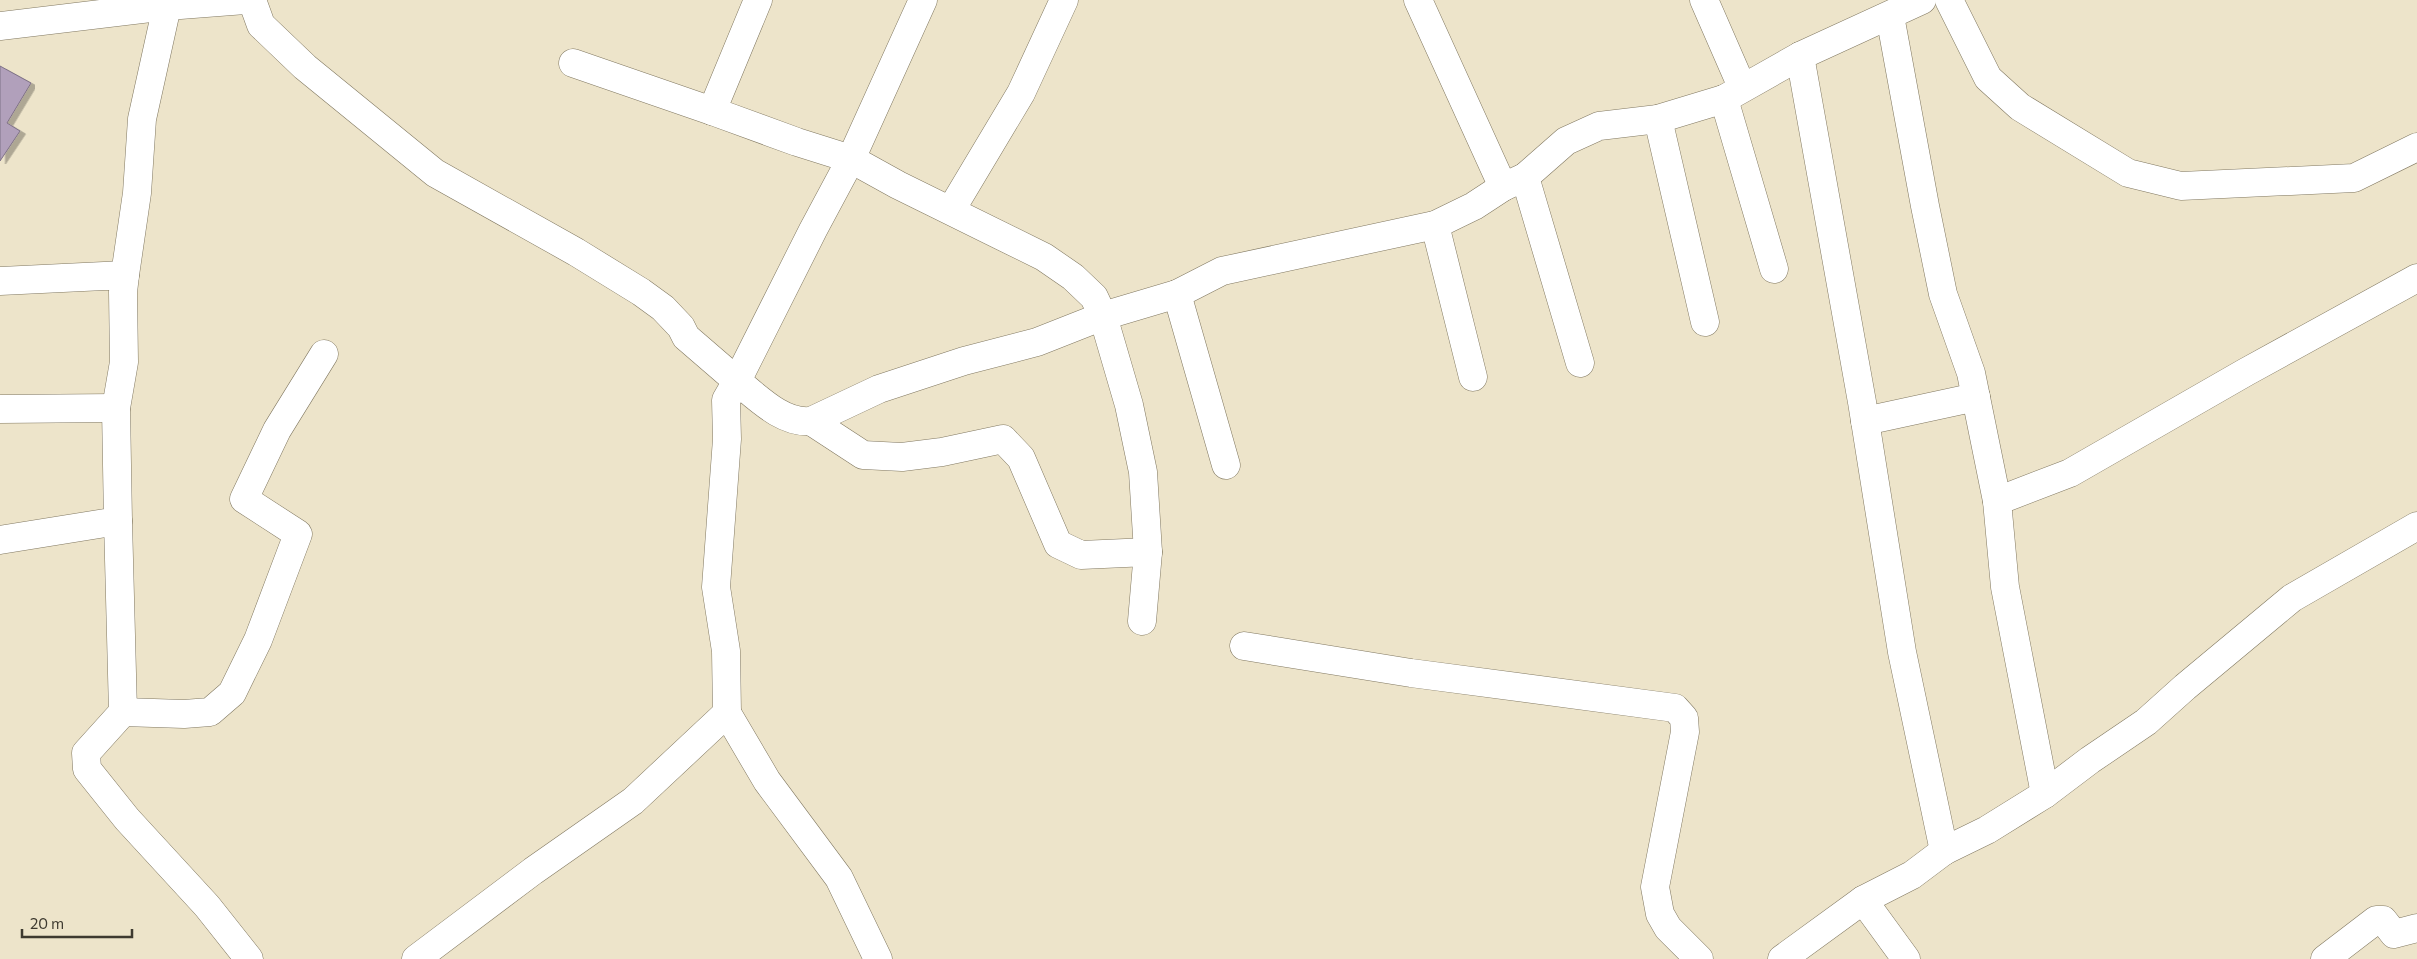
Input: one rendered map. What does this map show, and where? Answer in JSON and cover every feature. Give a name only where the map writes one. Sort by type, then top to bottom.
[{"type":"street","points":[[0,26],[166,3],[245,0]]},
{"type":"street","points":[[252,0],[261,26],[304,67],[435,173],[576,252],[641,292],[663,308],[681,326],[686,337],[737,381],[778,412],[802,422],[812,421],[879,389],[964,360],[1038,342],[1103,316],[1177,294],[1222,271],[1435,225],[1474,206],[1514,182],[1566,141],[1598,126],[1658,119],[1733,93],[1800,56],[1922,0]]},
{"type":"street","points":[[712,111],[758,0]]},
{"type":"street","points":[[878,959],[839,878],[767,781],[727,713],[726,651],[716,587],[727,439],[726,400],[851,159],[923,0]]},
{"type":"street","points":[[951,210],[1021,93],[1064,0]]},
{"type":"street","points":[[1418,0],[1514,182],[1580,363]]},
{"type":"street","points":[[1704,0],[1733,93],[1774,270]]},
{"type":"street","points":[[1949,0],[1988,78],[2020,107],[2128,173],[2181,186],[2354,178],[2417,147]]},
{"type":"street","points":[[166,3],[142,119],[137,193],[123,292],[124,362],[116,408],[123,712],[86,753],[87,769],[127,819],[207,906],[249,959]]},
{"type":"street","points":[[1890,16],[1943,294],[1971,373],[1997,501],[2005,587],[2045,794]]},
{"type":"street","points":[[1800,56],[1865,421],[1902,652],[1944,851]]},
{"type":"street","points":[[573,64],[851,159],[898,186],[951,210],[1044,257],[1074,277],[1094,297],[1103,316],[1130,405],[1143,472],[1148,552],[1142,621]]},
{"type":"street","points":[[1658,119],[1704,322]]},
{"type":"street","points":[[1435,225],[1473,377]]},
{"type":"street","points":[[0,281],[125,275]]},
{"type":"street","points":[[1997,501],[2070,474],[2246,372],[2417,278]]},
{"type":"street","points":[[1177,294],[1226,465]]},
{"type":"street","points":[[123,712],[184,714],[210,712],[232,693],[258,640],[298,534],[244,499],[277,430],[324,354]]},
{"type":"street","points":[[1865,421],[1976,397]]},
{"type":"street","points":[[0,409],[116,408]]},
{"type":"street","points":[[812,421],[864,455],[902,457],[942,452],[1003,439],[1022,458],[1058,544],[1081,555],[1148,552]]},
{"type":"street","points":[[0,540],[118,521]]},
{"type":"street","points":[[1782,959],[1863,900],[1912,875],[1944,851],[1987,830],[2045,794],[2090,760],[2146,722],[2220,657],[2292,598],[2417,526]]},
{"type":"street","points":[[1244,646],[1411,673],[1675,708],[1684,718],[1685,732],[1656,887],[1660,914],[1668,928],[1699,959]]},
{"type":"street","points":[[416,959],[533,871],[634,801],[727,713]]},
{"type":"street","points":[[1863,900],[1906,959]]},
{"type":"street","points":[[2325,959],[2376,920],[2382,920],[2394,934],[2417,928]]},
{"type":"building","points":[[0,66],[31,83],[7,123],[20,131],[0,161]]}]
